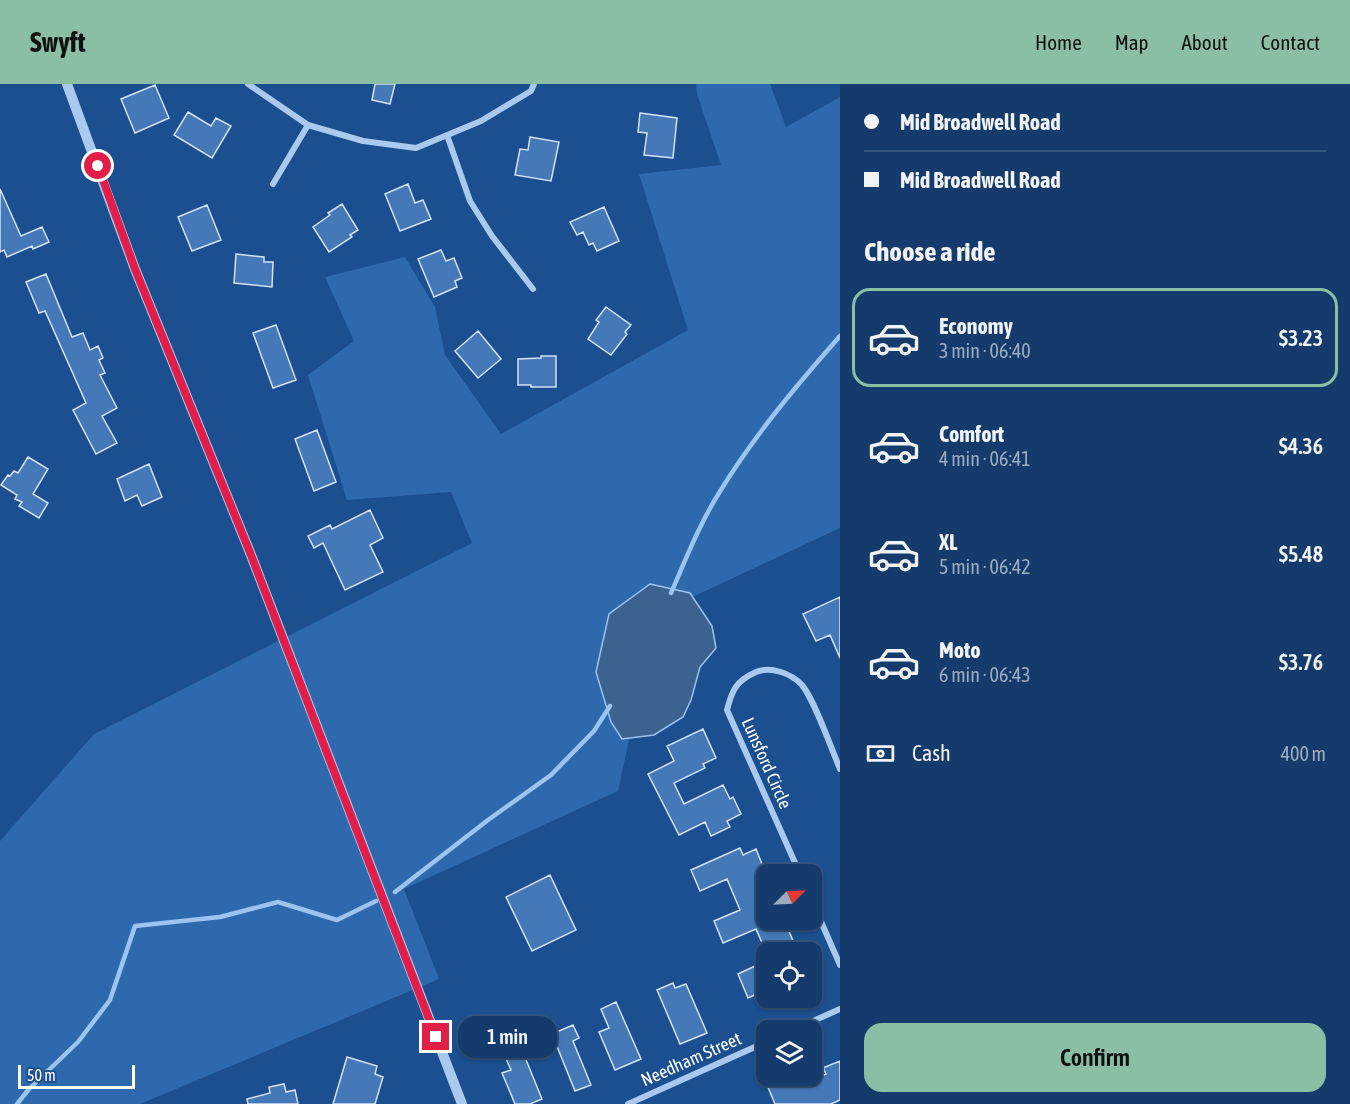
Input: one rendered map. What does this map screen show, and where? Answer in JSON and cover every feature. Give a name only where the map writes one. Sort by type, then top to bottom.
[{"type":"street","points":[[67,84],[135,269],[251,555],[462,1104]]},
{"type":"street","points":[[248,84],[308,125],[363,141],[416,148],[481,121],[531,91],[534,84]]},
{"type":"street","points":[[273,184],[308,125]]},
{"type":"street","points":[[447,135],[470,201],[492,236],[532,289]]},
{"type":"street","name":"Lunsford Circle","points":[[796,864],[727,710],[732,691],[746,677],[764,669],[790,675],[802,686],[840,769]]},
{"type":"street","points":[[822,923],[840,964]]},
{"type":"street","points":[[816,1020],[840,1010]]},
{"type":"street","name":"Needham Street","points":[[628,1104],[756,1046]]},
{"type":"shaded area","points":[[696,84],[770,84],[786,127],[840,97],[840,528],[656,614],[618,791],[404,889],[439,979],[140,1104],[0,1104],[0,841],[94,734],[472,543],[451,492],[347,500],[308,375],[354,341],[325,277],[405,257],[435,307],[445,355],[501,434],[688,330],[639,174],[721,165],[697,94]]},
{"type":"shaded area","points":[[650,584],[690,593],[712,626],[716,648],[700,667],[691,700],[683,717],[654,735],[622,739],[611,722],[596,672],[609,614]]},
{"type":"building","points":[[375,84],[395,84],[390,104],[372,100]]},
{"type":"building","points":[[155,85],[169,118],[135,133],[121,99]]},
{"type":"building","points":[[188,112],[211,126],[216,118],[231,126],[212,158],[174,135]]},
{"type":"building","points":[[640,113],[677,118],[673,158],[644,155],[647,133],[638,132]]},
{"type":"building","points":[[530,137],[559,142],[551,181],[515,175],[520,149],[528,150]]},
{"type":"building","points":[[408,184],[415,203],[423,200],[431,219],[400,231],[385,194]]},
{"type":"building","points":[[0,189],[21,236],[42,227],[49,242],[33,249],[32,246],[7,257],[4,250],[0,252]]},
{"type":"building","points":[[342,204],[358,230],[350,235],[352,237],[329,252],[313,227]]},
{"type":"building","points":[[207,205],[221,240],[192,251],[178,217]]},
{"type":"building","points":[[604,207],[619,241],[597,251],[593,243],[589,245],[583,232],[577,235],[570,222]]},
{"type":"building","points":[[441,250],[446,261],[454,258],[462,278],[455,281],[457,287],[434,297],[418,259]]},
{"type":"building","points":[[236,254],[264,257],[264,262],[273,262],[272,287],[234,283]]},
{"type":"building","points":[[46,274],[72,337],[83,333],[90,350],[98,346],[103,358],[99,360],[105,373],[100,375],[117,408],[102,416],[117,443],[96,454],[73,410],[86,403],[45,311],[39,313],[26,282]]},
{"type":"building","points":[[606,307],[631,325],[611,355],[588,339],[599,322],[596,320]]},
{"type":"building","points":[[276,325],[296,380],[273,388],[253,333]]},
{"type":"building","points":[[478,331],[501,359],[478,378],[455,351]]},
{"type":"building","points":[[541,356],[556,356],[556,387],[518,385],[518,359],[541,358]]},
{"type":"building","points":[[317,430],[336,482],[314,491],[295,439]]},
{"type":"building","points":[[28,457],[48,469],[33,494],[48,503],[39,518],[19,506],[22,502],[15,499],[17,495],[1,485],[8,475],[10,476],[14,471],[18,473]]},
{"type":"building","points":[[149,464],[162,497],[142,506],[137,495],[125,501],[117,479]]},
{"type":"building","points":[[370,510],[383,538],[370,545],[383,572],[345,590],[323,543],[314,548],[308,536],[330,525],[332,529]]},
{"type":"building","points":[[840,597],[840,658],[830,635],[816,641],[803,614]]},
{"type":"building","points":[[703,729],[716,758],[703,764],[705,768],[674,783],[684,804],[723,785],[730,799],[733,797],[741,814],[727,821],[730,827],[711,836],[705,822],[679,835],[648,774],[674,761],[667,746]]},
{"type":"building","points":[[740,848],[743,855],[756,849],[762,864],[756,864],[756,929],[723,943],[714,921],[740,910],[727,879],[700,891],[691,870]]},
{"type":"building","points":[[550,875],[576,930],[532,951],[506,897]]},
{"type":"building","points":[[756,930],[788,930],[794,942],[762,942]]},
{"type":"building","points":[[756,966],[756,994],[748,998],[738,974]]},
{"type":"building","points":[[673,983],[675,988],[686,984],[707,1033],[680,1044],[657,990]]},
{"type":"building","points":[[616,1002],[641,1059],[615,1070],[599,1032],[609,1028],[601,1009]]},
{"type":"building","points":[[573,1025],[579,1038],[573,1041],[591,1085],[575,1091],[552,1034]]},
{"type":"building","points":[[520,1045],[542,1099],[530,1104],[515,1104],[502,1073],[511,1070],[503,1052]]},
{"type":"building","points":[[347,1057],[377,1066],[375,1074],[383,1077],[375,1104],[333,1104]]},
{"type":"building","points":[[840,1061],[840,1100],[831,1104],[775,1104],[767,1086],[822,1086],[822,1076],[826,1074],[823,1068]]},
{"type":"building","points":[[284,1084],[286,1092],[295,1090],[298,1104],[248,1104],[247,1099],[270,1093],[269,1087]]},
{"type":"waterway","points":[[671,593],[705,517],[732,472],[776,412],[840,336]]},
{"type":"waterway","points":[[395,892],[488,820],[551,775],[594,731],[610,706]]},
{"type":"waterway","points":[[17,1104],[29,1089],[78,1042],[110,1000],[135,926],[220,917],[278,902],[337,920],[376,901]]},
{"type":"route","points":[[98,166],[135,269],[251,555],[436,1037]]}]
